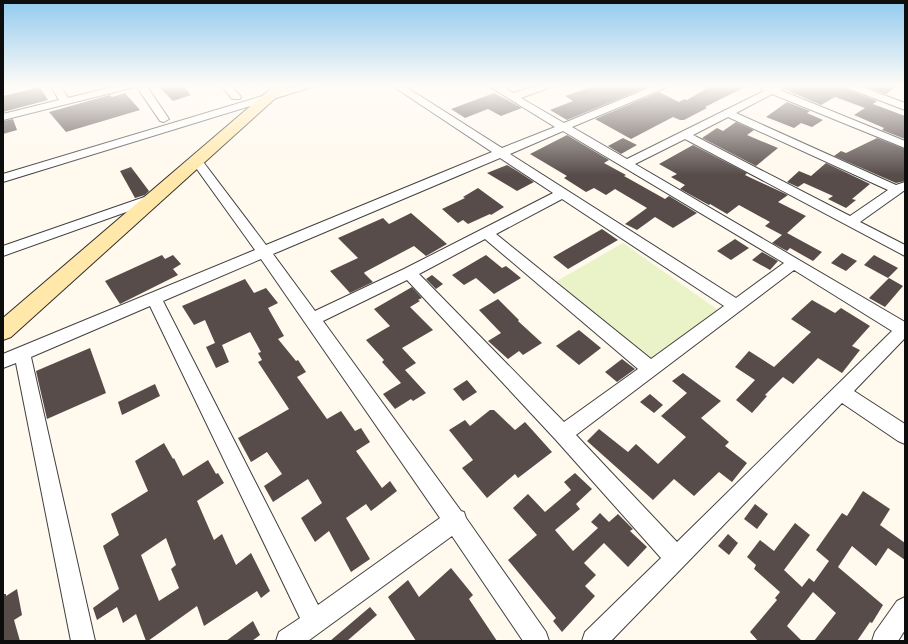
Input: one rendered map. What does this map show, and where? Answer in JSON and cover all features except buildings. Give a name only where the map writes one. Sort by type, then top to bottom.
[{"type":"street","points":[[161,115],[164,119]]},
{"type":"street","points":[[57,150],[177,115]]},
{"type":"street","points":[[3,178],[197,115]]},
{"type":"street","points":[[3,330],[249,115]]},
{"type":"street","points":[[442,115],[736,306]]},
{"type":"street","points":[[543,115],[794,263],[904,330],[594,641]]},
{"type":"street","points":[[3,361],[592,115]]},
{"type":"street","points":[[627,164],[724,115]]},
{"type":"street","points":[[733,115],[901,187]]},
{"type":"street","points":[[833,115],[905,145]]},
{"type":"street","points":[[685,135],[905,251]]},
{"type":"street","points":[[197,161],[456,520],[537,641]]},
{"type":"street","points":[[851,222],[901,187]]},
{"type":"street","points":[[312,319],[408,273],[562,193]]},
{"type":"street","points":[[3,251],[156,197]]},
{"type":"street","points":[[486,232],[651,369]]},
{"type":"street","points":[[563,434],[794,263]]},
{"type":"street","points":[[408,273],[563,434],[676,558]]},
{"type":"street","points":[[154,298],[314,622]]},
{"type":"street","points":[[22,353],[83,641]]},
{"type":"street","points":[[841,392],[905,435]]},
{"type":"street","points":[[288,641],[456,520]]},
{"type":"street","points":[[884,641],[905,609]]},
{"type":"green space","points":[[623,243],[718,310],[648,360],[555,282]]}]
